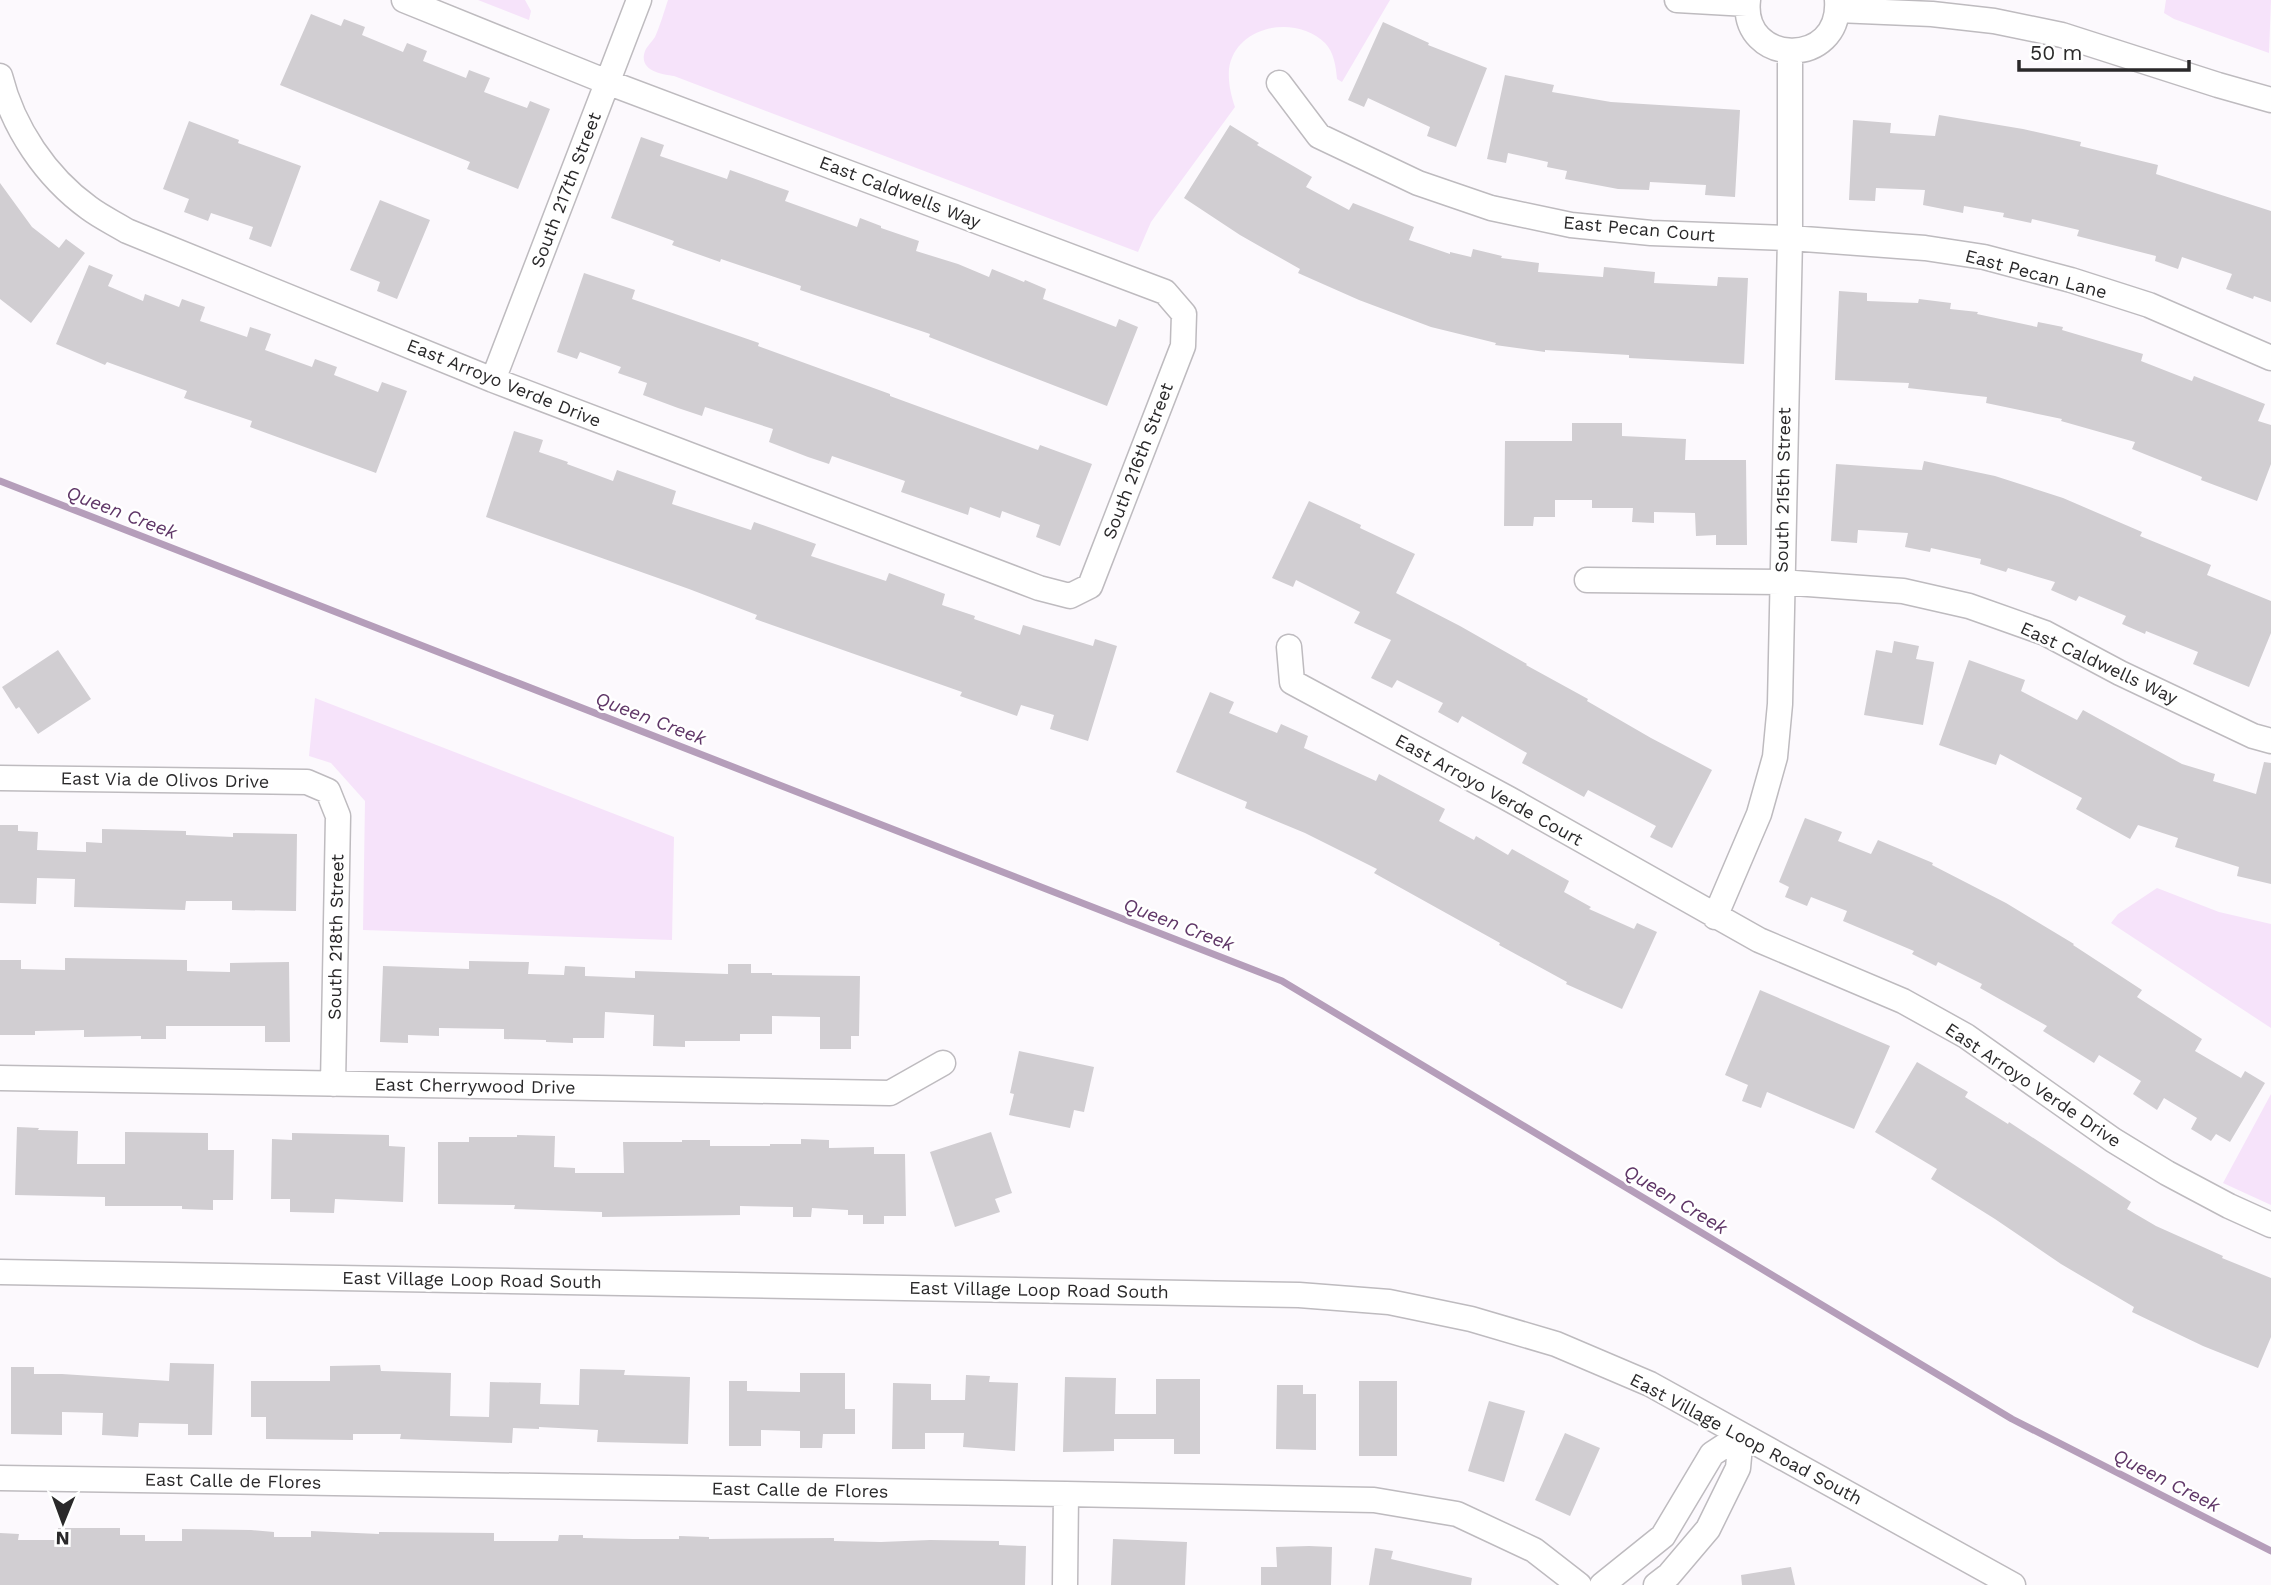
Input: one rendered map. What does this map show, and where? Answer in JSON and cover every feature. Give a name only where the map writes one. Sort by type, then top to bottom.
[{"type":"street","name":"East Caldwells Way","points":[[404,0],[607,82],[1165,292],[1184,314]]},
{"type":"street","name":"South 217th Street","points":[[493,380],[639,0]]},
{"type":"street","points":[[1677,0],[1747,2],[1748,18],[1763,42],[1790,52],[1816,45],[1827,35],[1834,23],[1837,5],[1932,14],[1994,21],[2062,35],[2271,100]]},
{"type":"street","name":"South 215th Street","points":[[1715,917],[1759,814],[1775,757],[1780,704],[1790,239],[1790,52]]},
{"type":"street","name":"East Arroyo Verde Drive","points":[[1,80],[12,109],[39,159],[57,180],[89,208],[127,231],[493,380],[1039,588],[1070,596]]},
{"type":"street","name":"East Pecan Court","points":[[1279,83],[1319,136],[1418,183],[1492,208],[1571,225],[1651,233],[1790,239]]},
{"type":"street","name":"East Pecan Lane","points":[[1790,239],[1926,248],[1984,257],[2071,280],[2149,305],[2271,358]]},
{"type":"street","name":"South 216th Street","points":[[1070,596],[1090,586],[1183,346],[1184,314]]},
{"type":"street","name":"East Caldwells Way","points":[[1587,580],[1781,582],[1903,591],[1969,606],[2045,634],[2253,736],[2271,741]]},
{"type":"street","name":"East Arroyo Verde Court","points":[[1289,647],[1292,682],[1509,799],[1715,917]]},
{"type":"street","name":"East Via de Olivos Drive","points":[[0,778],[307,782],[328,791]]},
{"type":"street","name":"South 218th Street","points":[[328,791],[338,816],[333,1084]]},
{"type":"street","name":"East Arroyo Verde Drive","points":[[1715,917],[1759,940],[1903,1001],[1966,1036],[2113,1140],[2167,1173],[2271,1225]]},
{"type":"street","name":"East Cherrywood Drive","points":[[0,1078],[890,1093],[943,1063]]},
{"type":"street","name":"East Village Loop Road South","points":[[0,1272],[1299,1295],[1376,1301],[1471,1319],[1556,1344],[1650,1384],[2013,1585]]},
{"type":"street","points":[[1602,1585],[1663,1536],[1712,1454],[1741,1435]]},
{"type":"street","points":[[1656,1585],[1669,1575],[1708,1529],[1738,1468],[1741,1435]]},
{"type":"street","name":"East Calle de Flores","points":[[0,1478],[1374,1500],[1457,1514],[1534,1550],[1580,1585]]},
{"type":"street","points":[[1065,1585],[1066,1494]]},
{"type":"shaded area","points":[[478,0],[525,0],[531,11],[529,20]]},
{"type":"shaded area","points":[[668,0],[1390,0],[1342,82],[1337,79],[1331,51],[1313,34],[1283,27],[1254,34],[1242,42],[1229,69],[1230,89],[1235,107],[1151,222],[1138,252],[652,70],[645,63],[645,51],[655,37]]},
{"type":"shaded area","points":[[2166,0],[2271,0],[2269,53],[2174,19],[2164,13]]},
{"type":"shaded area","points":[[315,698],[674,837],[672,940],[363,930],[365,801],[331,763],[309,756]]},
{"type":"shaded area","points":[[2157,888],[2219,912],[2271,924],[2271,1028],[2111,923],[2118,914]]},
{"type":"shaded area","points":[[2271,1094],[2271,1205],[2223,1183]]},
{"type":"building","points":[[311,14],[341,26],[344,19],[365,27],[362,35],[403,52],[407,43],[427,51],[423,61],[466,78],[469,70],[490,78],[484,92],[527,108],[530,101],[550,109],[518,189],[467,169],[470,162],[280,85]]},
{"type":"building","points":[[1383,22],[1429,43],[1428,45],[1487,68],[1456,147],[1427,136],[1430,127],[1368,98],[1364,107],[1348,100]]},
{"type":"building","points":[[1505,75],[1554,85],[1552,92],[1611,102],[1740,110],[1735,197],[1705,195],[1706,185],[1650,182],[1649,190],[1618,189],[1565,179],[1567,171],[1547,167],[1548,162],[1508,153],[1506,163],[1487,159]]},
{"type":"building","points":[[1939,115],[2081,142],[2080,146],[2158,165],[2156,174],[2271,211],[2271,302],[2254,296],[2253,299],[2226,289],[2232,274],[2182,257],[2178,269],[2155,261],[2156,256],[2077,236],[2079,230],[2032,219],[2031,223],[2003,217],[2004,213],[1964,206],[1963,213],[1923,205],[1925,190],[1876,188],[1875,201],[1849,200],[1853,120],[1891,123],[1890,133],[1935,136]]},
{"type":"building","points":[[189,121],[239,140],[238,143],[301,166],[271,247],[249,239],[253,227],[211,213],[208,221],[184,212],[189,199],[163,189]]},
{"type":"building","points":[[1230,125],[1259,143],[1257,145],[1312,177],[1306,187],[1349,210],[1353,203],[1414,227],[1409,240],[1450,254],[1471,257],[1473,249],[1502,256],[1501,258],[1539,263],[1538,272],[1603,277],[1604,267],[1655,272],[1654,283],[1717,286],[1718,277],[1748,278],[1744,364],[1545,352],[1495,345],[1496,343],[1431,327],[1298,273],[1300,269],[1240,235],[1184,198]]},
{"type":"building","points":[[641,137],[664,145],[660,156],[727,179],[730,170],[789,191],[785,201],[857,227],[860,218],[919,241],[916,251],[989,277],[992,269],[1024,282],[1025,280],[1046,289],[1043,299],[1116,327],[1119,319],[1138,327],[1107,406],[929,337],[930,334],[800,290],[801,286],[672,245],[674,241],[611,218]]},
{"type":"building","points":[[0,183],[32,227],[59,248],[66,239],[85,253],[31,323],[0,299]]},
{"type":"building","points":[[380,200],[430,220],[397,299],[377,291],[380,282],[350,270]]},
{"type":"building","points":[[89,265],[113,275],[108,286],[143,301],[145,294],[179,307],[182,299],[205,307],[200,321],[247,337],[250,327],[271,334],[265,350],[312,367],[315,359],[337,367],[334,375],[378,392],[382,382],[407,391],[376,473],[250,427],[252,421],[184,398],[187,391],[107,362],[105,365],[56,344]]},
{"type":"building","points":[[584,273],[635,290],[632,299],[759,343],[758,346],[1038,450],[1040,445],[1092,464],[1060,546],[1036,537],[1040,525],[1002,511],[1000,518],[970,507],[968,515],[901,492],[905,481],[832,456],[829,464],[808,457],[769,442],[773,429],[705,407],[702,416],[678,408],[643,395],[647,383],[618,373],[621,367],[580,352],[577,359],[557,352]]},
{"type":"building","points":[[1839,291],[1867,293],[1867,301],[1918,303],[1919,299],[1951,303],[1950,309],[1978,312],[1977,314],[2037,327],[2038,322],[2063,327],[2062,330],[2143,354],[2141,361],[2192,381],[2194,376],[2265,404],[2258,421],[2271,425],[2271,464],[2257,501],[2201,480],[2202,477],[2132,449],[2135,442],[2061,421],[2062,419],[1986,403],[1987,397],[1908,388],[1909,383],[1835,380]]},
{"type":"building","points":[[1572,423],[1622,423],[1622,436],[1686,439],[1685,460],[1746,460],[1747,545],[1716,545],[1716,535],[1696,536],[1695,513],[1654,512],[1654,523],[1632,522],[1633,508],[1592,508],[1592,500],[1555,500],[1555,517],[1534,517],[1533,526],[1504,526],[1505,441],[1572,441]]},
{"type":"building","points":[[514,431],[543,440],[539,452],[568,462],[567,464],[613,481],[617,470],[676,491],[672,504],[751,530],[754,522],[816,544],[811,556],[886,581],[889,573],[945,594],[942,605],[975,616],[974,619],[1020,635],[1023,625],[1093,646],[1095,639],[1117,646],[1088,741],[1050,729],[1054,715],[1021,705],[1017,716],[960,696],[962,692],[755,619],[757,615],[689,589],[486,517]]},
{"type":"building","points":[[1924,461],[1995,476],[2063,498],[2142,532],[2140,536],[2211,565],[2207,575],[2271,601],[2271,633],[2249,687],[2193,664],[2198,652],[2122,624],[2126,616],[2079,596],[2076,601],[2051,590],[2055,582],[2008,568],[2006,572],[1980,564],[1981,559],[1931,548],[1930,552],[1905,547],[1908,533],[1858,530],[1857,543],[1831,541],[1836,464],[1922,470]]},
{"type":"building","points":[[1309,501],[1415,554],[1396,593],[1460,626],[1651,738],[1712,770],[1672,848],[1650,837],[1656,826],[1588,790],[1584,797],[1522,763],[1527,753],[1462,716],[1458,723],[1438,712],[1443,703],[1397,680],[1392,688],[1371,678],[1391,640],[1354,623],[1360,612],[1296,580],[1293,587],[1272,578]]},
{"type":"building","points":[[1894,641],[1919,646],[1916,659],[1934,662],[1923,725],[1864,715],[1876,650],[1892,653]]},
{"type":"building","points":[[58,650],[91,699],[38,734],[19,707],[16,709],[2,687]]},
{"type":"building","points":[[1969,660],[2025,680],[2021,691],[2077,720],[2083,710],[2182,764],[2215,774],[2213,781],[2256,794],[2264,762],[2271,763],[2271,884],[2237,876],[2239,867],[2175,847],[2178,838],[2138,825],[2130,839],[2076,809],[2082,798],[2000,754],[1996,765],[1939,745]]},
{"type":"building","points":[[1210,692],[1234,702],[1229,713],[1277,733],[1281,724],[1308,736],[1304,748],[1376,781],[1379,774],[1445,809],[1439,821],[1474,840],[1476,836],[1508,855],[1512,849],[1569,881],[1564,892],[1591,907],[1589,909],[1634,929],[1637,923],[1657,932],[1622,1009],[1566,984],[1567,982],[1499,945],[1500,943],[1374,873],[1377,869],[1305,833],[1245,808],[1247,802],[1176,772]]},
{"type":"building","points":[[1805,818],[1842,832],[1838,841],[1871,854],[1878,840],[1933,863],[1932,865],[2006,903],[2074,944],[2142,990],[2137,997],[2202,1039],[2195,1051],[2241,1078],[2245,1071],[2265,1083],[2230,1142],[2216,1134],[2211,1141],[2191,1129],[2197,1118],[2164,1098],[2157,1110],[2133,1094],[2141,1081],[2099,1055],[2094,1063],[2043,1031],[2047,1026],[1980,988],[1982,984],[1938,962],[1936,966],[1912,954],[1914,951],[1843,921],[1847,911],[1811,897],[1807,906],[1785,897],[1789,887],[1779,882]]},
{"type":"building","points":[[0,825],[18,825],[18,831],[38,832],[37,850],[86,852],[86,842],[102,843],[102,829],[186,831],[186,835],[233,837],[233,833],[297,834],[296,911],[232,910],[232,901],[186,901],[185,910],[74,907],[75,879],[37,878],[36,904],[0,903]]},
{"type":"building","points":[[65,958],[187,960],[187,971],[230,972],[230,963],[289,962],[290,1042],[265,1042],[265,1026],[166,1026],[166,1039],[141,1039],[141,1036],[84,1037],[84,1030],[0,1035],[0,960],[21,960],[21,969],[65,970]]},
{"type":"building","points":[[469,961],[529,962],[528,974],[564,975],[565,966],[585,967],[585,976],[635,978],[635,971],[728,974],[728,964],[751,964],[751,973],[860,976],[859,1036],[851,1036],[851,1049],[820,1049],[820,1017],[772,1016],[772,1034],[740,1034],[740,1041],[685,1041],[685,1047],[653,1046],[654,1015],[605,1012],[604,1038],[573,1038],[573,1043],[504,1039],[504,1029],[439,1028],[439,1036],[408,1035],[408,1043],[380,1042],[383,966],[469,969]]},
{"type":"building","points":[[1760,990],[1890,1046],[1854,1129],[1767,1092],[1761,1108],[1742,1101],[1748,1085],[1725,1075]]},
{"type":"building","points":[[1019,1051],[1094,1067],[1084,1112],[1074,1110],[1070,1128],[1009,1115],[1014,1094],[1010,1093]]},
{"type":"building","points":[[1917,1062],[1968,1092],[1965,1097],[2008,1124],[2009,1122],[2131,1202],[2127,1209],[2156,1226],[2223,1256],[2222,1258],[2271,1278],[2271,1337],[2258,1368],[2203,1346],[2132,1312],[2134,1307],[2061,1264],[1931,1179],[1937,1169],[1875,1132]]},
{"type":"building","points":[[17,1127],[78,1131],[77,1164],[125,1164],[125,1132],[208,1133],[208,1150],[234,1150],[233,1200],[213,1200],[213,1210],[182,1209],[182,1206],[105,1206],[105,1197],[15,1195]]},
{"type":"building","points":[[991,1132],[1012,1193],[995,1199],[1000,1212],[955,1227],[930,1152]]},
{"type":"building","points":[[292,1133],[389,1135],[389,1146],[405,1147],[403,1202],[335,1199],[334,1213],[290,1212],[290,1199],[271,1199],[272,1139],[292,1140]]},
{"type":"building","points":[[555,1136],[554,1167],[575,1168],[575,1173],[624,1173],[623,1142],[710,1140],[710,1146],[770,1146],[801,1144],[801,1139],[829,1140],[829,1148],[874,1147],[874,1154],[905,1154],[906,1216],[884,1216],[884,1224],[863,1224],[863,1215],[848,1215],[848,1210],[812,1208],[811,1217],[793,1217],[793,1207],[740,1206],[740,1215],[602,1217],[602,1212],[514,1209],[515,1205],[438,1204],[438,1142],[469,1142],[469,1137]]},
{"type":"building","points":[[170,1363],[214,1364],[212,1435],[188,1435],[188,1424],[139,1423],[138,1437],[102,1435],[103,1413],[62,1412],[62,1435],[11,1434],[11,1367],[34,1367],[34,1374],[169,1381]]},
{"type":"building","points":[[380,1365],[381,1371],[451,1373],[450,1416],[489,1417],[490,1382],[541,1383],[540,1404],[579,1405],[580,1369],[625,1370],[624,1375],[690,1377],[688,1444],[597,1442],[598,1430],[539,1427],[513,1428],[512,1443],[400,1439],[401,1434],[353,1434],[353,1440],[266,1439],[266,1417],[251,1417],[251,1381],[330,1381],[330,1366]]},
{"type":"building","points":[[800,1373],[845,1373],[845,1409],[855,1409],[855,1434],[823,1434],[822,1448],[800,1448],[800,1431],[761,1430],[761,1446],[729,1446],[729,1381],[747,1381],[747,1391],[800,1392]]},
{"type":"building","points":[[966,1375],[990,1376],[989,1382],[1018,1383],[1015,1451],[963,1447],[964,1433],[925,1433],[925,1449],[892,1449],[893,1383],[931,1384],[931,1400],[965,1400]]},
{"type":"building","points":[[1065,1377],[1116,1378],[1115,1414],[1156,1414],[1156,1379],[1200,1379],[1200,1454],[1174,1454],[1174,1439],[1114,1439],[1114,1451],[1063,1452]]},
{"type":"building","points":[[1359,1381],[1397,1381],[1397,1456],[1359,1456]]},
{"type":"building","points":[[1277,1385],[1303,1385],[1303,1394],[1316,1394],[1316,1450],[1276,1449]]},
{"type":"building","points":[[1489,1401],[1525,1411],[1504,1482],[1468,1471]]},
{"type":"building","points":[[1565,1433],[1600,1448],[1570,1516],[1535,1500]]},
{"type":"building","points":[[58,1528],[120,1528],[120,1535],[145,1535],[145,1541],[182,1541],[182,1529],[274,1532],[274,1537],[311,1537],[311,1531],[379,1534],[494,1533],[494,1541],[558,1541],[559,1535],[583,1535],[583,1538],[633,1539],[679,1539],[679,1536],[709,1539],[834,1538],[834,1541],[881,1542],[999,1541],[999,1545],[1026,1546],[1025,1585],[0,1585],[0,1533],[19,1534],[18,1540],[58,1540]]},
{"type":"building","points":[[1113,1539],[1187,1542],[1185,1585],[1111,1585]]},
{"type":"building","points":[[1276,1547],[1332,1547],[1331,1585],[1261,1585],[1261,1567],[1277,1567]]},
{"type":"building","points":[[1375,1548],[1393,1551],[1391,1559],[1472,1578],[1471,1585],[1369,1585]]},
{"type":"building","points":[[1791,1567],[1795,1585],[1742,1585],[1741,1575]]},
{"type":"waterway","name":"Queen Creek","points":[[0,481],[1282,981],[2012,1419],[2271,1551]]}]
